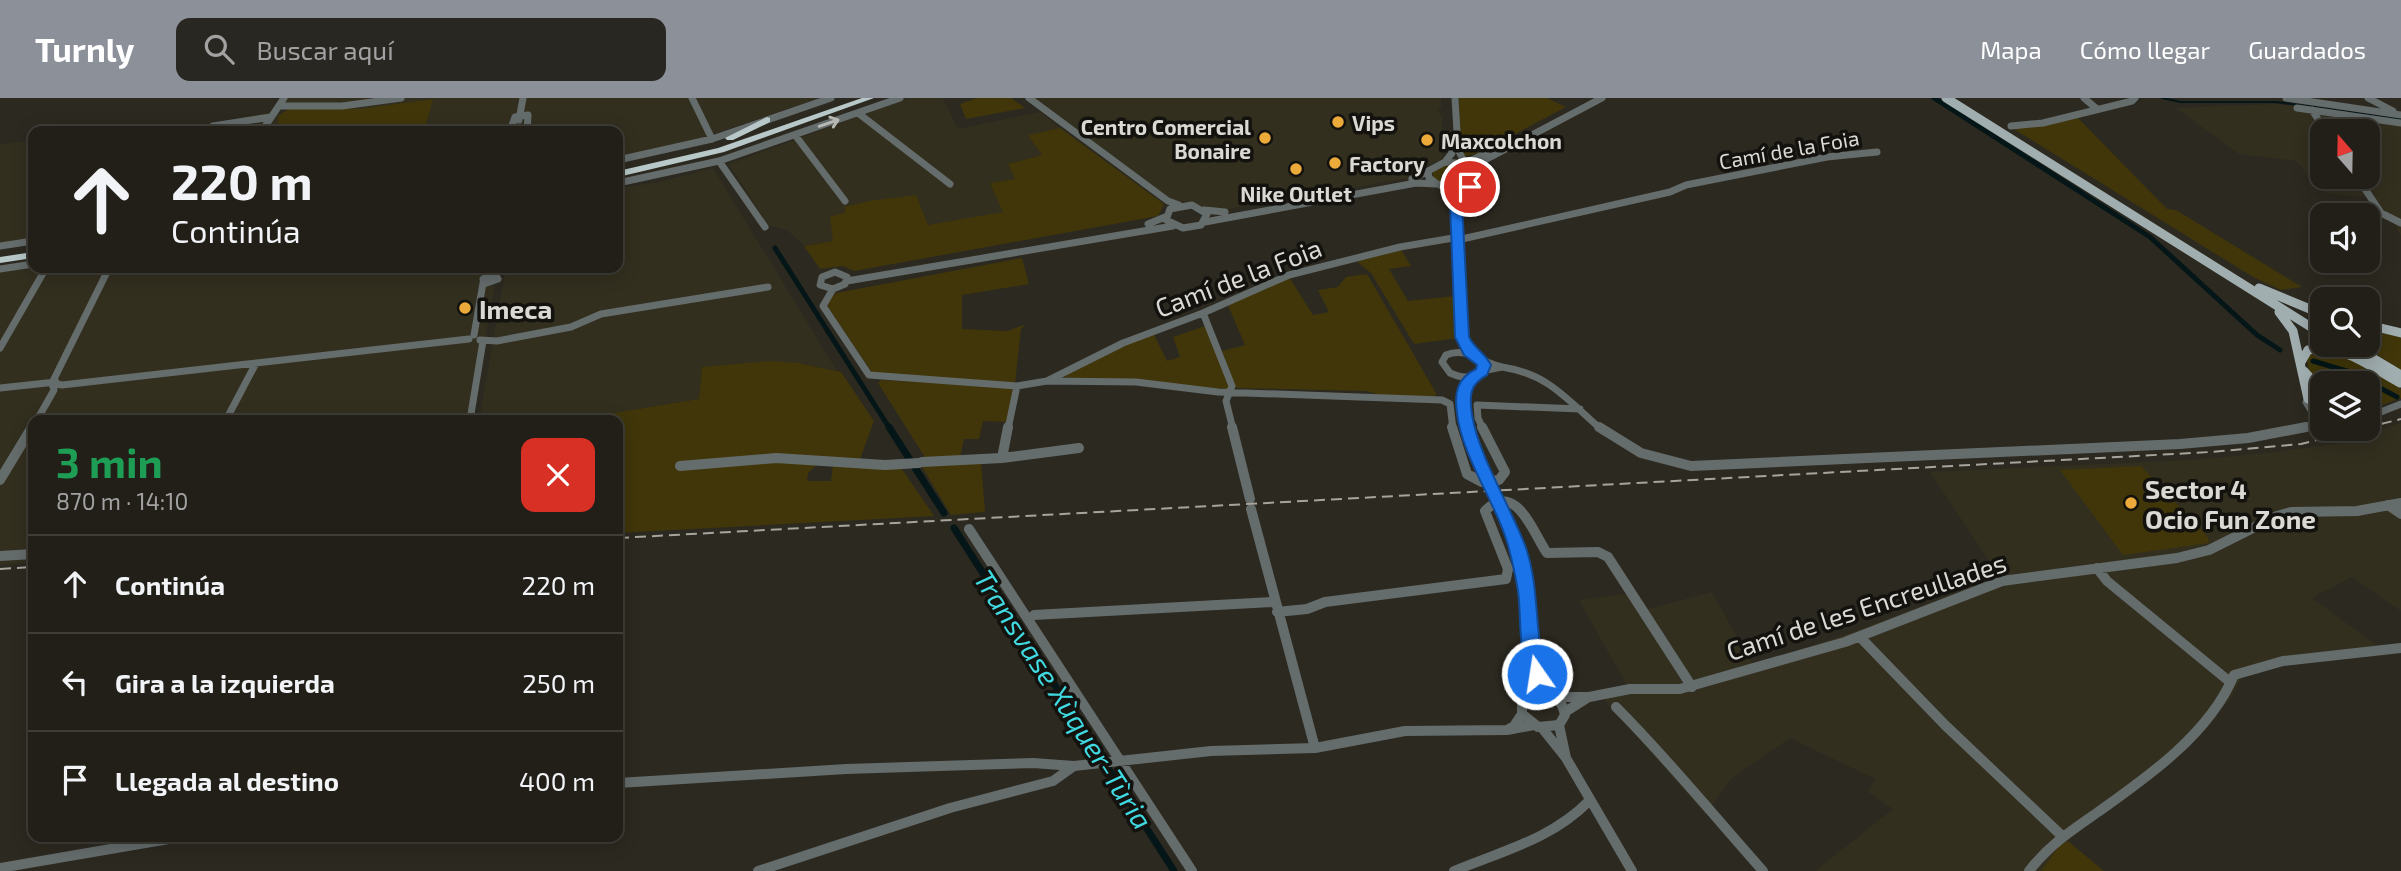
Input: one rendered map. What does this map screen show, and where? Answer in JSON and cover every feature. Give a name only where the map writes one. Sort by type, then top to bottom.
[{"type":"highway","points":[[623,171],[688,153],[853,98]]},
{"type":"highway","points":[[623,171],[711,153],[870,98]]},
{"type":"highway","points":[[837,110],[881,98]]},
{"type":"highway","points":[[688,153],[746,133],[767,120]]},
{"type":"highway","points":[[0,254],[28,250]]},
{"type":"highway","points":[[0,260],[28,256]]},
{"type":"main road","points":[[1946,98],[2310,320]]},
{"type":"main road","points":[[1955,98],[2310,326]]},
{"type":"main road","points":[[2256,289],[2310,309]]},
{"type":"main road","points":[[2256,289],[2287,321],[2302,365],[2308,399]]},
{"type":"main road","points":[[2380,328],[2401,333]]},
{"type":"main road","points":[[2380,334],[2401,333]]},
{"type":"main road","points":[[2310,380],[2302,365],[2308,349],[2328,348],[2401,379]]},
{"type":"main road","points":[[2362,357],[2401,379]]},
{"type":"main road","points":[[2369,357],[2401,379]]},
{"type":"main road","points":[[2378,357],[2401,379]]},
{"type":"street","points":[[265,126],[284,98]]},
{"type":"street","points":[[281,106],[342,106],[401,98]]},
{"type":"street","points":[[520,118],[523,98]]},
{"type":"street","points":[[692,98],[712,139]]},
{"type":"street","points":[[623,159],[712,139],[831,98]]},
{"type":"street","points":[[623,182],[719,161],[900,98]]},
{"type":"street","points":[[833,289],[820,285],[822,277],[831,273],[846,278],[1173,226],[1191,228],[1205,222],[1416,183],[1465,189],[1479,180],[1475,170],[1465,164],[1445,162],[1435,164],[1420,177],[1405,181],[1222,212],[1204,210],[1192,205],[1169,205],[1028,98]]},
{"type":"street","points":[[1445,162],[1452,153],[1449,98]]},
{"type":"street","points":[[1455,98],[1459,155],[1465,164]]},
{"type":"street","points":[[1465,164],[1591,98]]},
{"type":"street","points":[[1475,170],[1483,161],[1602,98]]},
{"type":"street","points":[[2084,98],[2097,109]]},
{"type":"street","points":[[2011,126],[2043,123],[2132,101],[2135,98]]},
{"type":"street","points":[[2286,98],[2401,114]]},
{"type":"street","points":[[2296,98],[2328,104]]},
{"type":"street","points":[[2370,98],[2387,110]]},
{"type":"street","points":[[2370,98],[2401,114]]},
{"type":"street","points":[[2297,108],[2401,123]]},
{"type":"street","points":[[2312,110],[2318,119]]},
{"type":"street","points":[[858,113],[950,184]]},
{"type":"street","points":[[213,126],[271,117]]},
{"type":"street","points":[[511,126],[512,120],[529,117],[528,126]]},
{"type":"street","points":[[795,135],[845,201]]},
{"type":"street","name":"Camí de la Foia","points":[[1047,381],[1123,342],[1203,313],[1268,283],[1319,266],[1670,192],[1686,185],[1827,157],[1877,152]]},
{"type":"street","points":[[1459,155],[1472,157],[1484,154]]},
{"type":"street","points":[[719,161],[765,227]]},
{"type":"street","points":[[1428,171],[1429,178],[1456,203]]},
{"type":"street","points":[[1465,189],[1456,203],[1462,337],[1469,352],[1483,367]]},
{"type":"street","points":[[2365,189],[2381,213],[2400,224]]},
{"type":"street","points":[[1165,217],[1169,205]]},
{"type":"street","points":[[1204,210],[1207,214],[1205,222]]},
{"type":"street","points":[[1165,217],[1173,226]]},
{"type":"street","points":[[1165,217],[1137,226],[846,278],[833,289],[823,306],[869,375],[1017,386],[1047,381],[1136,382],[1230,392],[1448,402],[1459,457],[1467,474],[1482,482],[1499,480],[1506,472],[1478,418],[1477,405],[1580,409]]},
{"type":"street","points":[[0,246],[28,243]]},
{"type":"street","points":[[0,269],[28,265]]},
{"type":"street","points":[[0,348],[43,273]]},
{"type":"street","points":[[40,415],[54,390],[52,383],[107,273]]},
{"type":"street","points":[[470,415],[477,339],[476,311],[487,283]]},
{"type":"street","points":[[0,388],[52,383],[62,385],[255,365],[571,327],[601,314],[768,287]]},
{"type":"street","points":[[1203,313],[1232,386],[1226,401],[1276,607],[1315,748]]},
{"type":"street","points":[[1456,351],[1462,337]]},
{"type":"street","points":[[1469,352],[1456,351],[1446,355],[1442,362],[1446,370],[1455,376],[1470,377]]},
{"type":"street","points":[[229,415],[255,365]]},
{"type":"street","points":[[1463,393],[1470,377],[1483,367],[1530,371],[1549,380],[1607,433],[1630,448],[1672,462],[1706,466],[2180,444],[2248,438],[2310,427]]},
{"type":"street","points":[[1455,376],[1463,393],[1470,435],[1514,538],[1524,576],[1533,667],[1529,693],[1521,702],[1522,714],[1514,726],[1507,730]]},
{"type":"street","points":[[1002,458],[1017,386]]},
{"type":"street","points":[[2308,399],[2306,405],[2310,410]]},
{"type":"street","points":[[2380,412],[2401,404]]},
{"type":"street","points":[[2302,429],[2310,423]]},
{"type":"street","points":[[0,480],[28,434]]},
{"type":"street","points":[[680,466],[776,457],[906,464],[1002,458],[1079,448]]},
{"type":"street","points":[[1034,615],[1276,607],[1307,609],[1325,602],[1506,579],[1508,569],[1485,511],[1494,504],[1508,502],[1526,514],[1547,553],[1598,552],[1608,557],[1692,687]]},
{"type":"street","name":"Camí de les Encreullades","points":[[1553,695],[1589,697],[1630,688],[1675,690],[1692,687],[1860,637],[2003,582],[2177,558],[2209,550],[2277,516],[2291,512],[2357,511],[2401,503]]},
{"type":"street","points":[[2388,505],[2401,514]]},
{"type":"street","points":[[969,529],[1119,763],[1192,871]]},
{"type":"street","points":[[0,556],[28,554]]},
{"type":"street","points":[[2097,568],[2107,581],[2207,665],[2231,681]]},
{"type":"street","points":[[1860,637],[1945,725],[2060,835]]},
{"type":"street","points":[[2029,871],[2044,850],[2060,835],[2097,812],[2169,755],[2223,699],[2234,675],[2283,661],[2401,648]]},
{"type":"street","points":[[1533,667],[1565,712],[1559,725],[1566,758]]},
{"type":"street","points":[[1529,693],[1553,695]]},
{"type":"street","name":"Camí de les Encreullades","points":[[1565,712],[1589,697]]},
{"type":"street","points":[[1616,706],[1667,757],[1681,779],[1763,871]]},
{"type":"street","points":[[1522,714],[1538,727],[1566,758],[1632,871]]},
{"type":"street","points":[[623,783],[846,769],[1033,763],[1099,765],[1211,751],[1315,748],[1405,731],[1507,730],[1559,725]]},
{"type":"street","points":[[758,871],[950,808],[1053,781],[1074,766]]},
{"type":"street","points":[[1454,871],[1552,831],[1576,816],[1589,801]]},
{"type":"street","points":[[0,868],[151,842]]},
{"type":"shaded area","points":[[280,98],[820,98],[673,147],[623,156],[623,126],[426,126],[432,99],[360,109],[276,108]]},
{"type":"shaded area","points":[[909,98],[943,98],[958,129],[1040,112],[1060,128],[1029,135],[1042,155],[1008,164],[1015,179],[1004,212],[928,225],[914,195],[883,200],[844,208],[847,212],[833,241],[804,246],[787,230],[768,225],[729,164]]},
{"type":"shaded area","points":[[977,98],[1011,98],[1025,108],[966,119],[960,104]]},
{"type":"shaded area","name":"Centro Comercial Bonaire","points":[[1033,98],[1441,98],[1441,108],[1437,110],[1442,116],[1442,160],[1427,165],[1422,173],[1415,177],[1216,211],[1207,210],[1193,202],[1174,201]]},
{"type":"shaded area","points":[[1459,98],[1547,98],[1566,107],[1479,153],[1466,156],[1461,151]]},
{"type":"shaded area","points":[[433,99],[426,126],[278,126],[279,115],[289,109],[360,109]]},
{"type":"shaded area","points":[[2278,104],[2401,121],[2401,236],[2394,223],[2380,216],[2380,203],[2370,203],[2366,197],[2328,193],[2320,189],[2380,189],[2380,119],[2310,119],[2310,177],[2296,161],[2239,154],[2176,108]]},
{"type":"shaded area","points":[[272,112],[281,114],[278,126],[193,126]]},
{"type":"shaded area","points":[[2076,116],[2167,209],[2176,210],[2302,287],[2281,290],[2253,277],[2012,128]]},
{"type":"shaded area","points":[[1060,128],[1164,204],[1158,216],[854,271],[843,266],[820,269],[804,246],[833,241],[830,217],[846,212],[844,207],[869,201],[916,195],[928,225],[1003,212],[990,183],[1015,179],[1008,164],[1042,155],[1028,135]]},
{"type":"shaded area","points":[[28,141],[28,240],[0,244],[0,144]]},
{"type":"shaded area","points":[[1446,164],[1470,171],[1473,178],[1459,186],[1433,178],[1433,171]]},
{"type":"shaded area","points":[[713,168],[837,371],[798,363],[702,367],[699,399],[602,415],[480,415],[505,273],[623,273],[623,187],[660,182]]},
{"type":"shaded area","points":[[1400,248],[1411,266],[1389,269],[1408,301],[1455,296],[1458,338],[1414,344],[1371,273],[1355,260]]},
{"type":"shaded area","points":[[1022,258],[1029,284],[962,295],[962,329],[1008,331],[1026,324],[1021,329],[1015,384],[873,374],[828,307],[828,301],[836,293]]},
{"type":"shaded area","points":[[28,263],[28,273],[497,273],[471,415],[28,415],[28,563],[0,565],[0,266]]},
{"type":"shaded area","points":[[1367,274],[1436,393],[1435,397],[1380,395],[1366,391],[1236,388],[1222,351],[1245,345],[1227,303],[1289,277],[1313,315],[1329,312],[1318,290],[1338,287],[1346,277]]},
{"type":"shaded area","points":[[1205,326],[1229,389],[1061,377],[1078,366],[1153,333],[1167,361],[1180,357],[1173,337]]},
{"type":"shaded area","points":[[2380,334],[2401,336],[2401,371],[2380,356]]},
{"type":"shaded area","points":[[2310,355],[2310,357],[2343,357],[2355,360],[2372,371],[2310,371],[2310,375],[2307,357]]},
{"type":"shaded area","points":[[771,361],[798,363],[841,372],[874,421],[859,462],[819,463],[808,473],[807,481],[831,481],[833,464],[900,466],[934,516],[623,533],[623,415],[602,415],[699,399],[702,367]]},
{"type":"shaded area","points":[[2380,376],[2401,389],[2401,398],[2380,406]]},
{"type":"shaded area","points":[[881,380],[1014,387],[1007,422],[983,421],[979,439],[964,439],[960,458],[926,459],[878,383]]},
{"type":"shaded area","points":[[2401,423],[2401,611],[2352,577],[2312,598],[2390,655],[2296,663],[2243,676],[2229,701],[2169,761],[2060,845],[2041,871],[1815,871],[1893,809],[1868,792],[1875,779],[1790,738],[1732,778],[1705,814],[1602,697],[1630,691],[1579,600],[1633,593],[1644,610],[1712,592],[1753,665],[1853,632],[1999,576],[1930,472],[2191,460],[2277,452],[2341,443],[2340,441],[2380,441],[2380,429]]},
{"type":"shaded area","points":[[981,460],[985,512],[951,515],[921,465]]},
{"type":"shaded area","name":"Sector 4 Ocio Fun Zone","points":[[2141,466],[2208,537],[2209,543],[2123,555],[2060,470]]},
{"type":"shaded area","points":[[2068,841],[2104,871],[2041,871],[2060,845]]},
{"type":"waterway","points":[[1934,98],[2150,237],[2257,335],[2280,350]]},
{"type":"waterway","points":[[2162,98],[2181,102],[2276,102],[2401,119]]},
{"type":"waterway","name":"Transvase Xùquer-Tùria","points":[[775,248],[890,429]]},
{"type":"waterway","points":[[2313,361],[2350,372],[2397,397]]},
{"type":"waterway","name":"Transvase Xùquer-Tùria","points":[[889,427],[944,513]]},
{"type":"waterway","name":"Transvase Xùquer-Tùria","points":[[954,528],[1174,871]]},
{"type":"railway","points":[[623,538],[2210,452],[2301,444],[2401,419]]},
{"type":"railway","points":[[0,569],[28,567]]},
{"type":"place","name":"Vips","points":[[1338,122]]},
{"type":"place","name":"Centro Comercial Bonaire","points":[[1265,138]]},
{"type":"place","name":"Maxcolchon","points":[[1427,140]]},
{"type":"place","name":"Factory","points":[[1335,163]]},
{"type":"place","name":"Nike Outlet","points":[[1296,169]]},
{"type":"place","name":"Imeca","points":[[465,308]]},
{"type":"place","name":"Sector 4 Ocio Fun Zone","points":[[2131,503]]},
{"type":"route","points":[[1470,187],[1460,194],[1456,203],[1462,337],[1469,352],[1477,355],[1484,365],[1482,371],[1470,377],[1465,386],[1464,413],[1470,435],[1509,523],[1518,551],[1527,597],[1530,651],[1537,674]]}]
